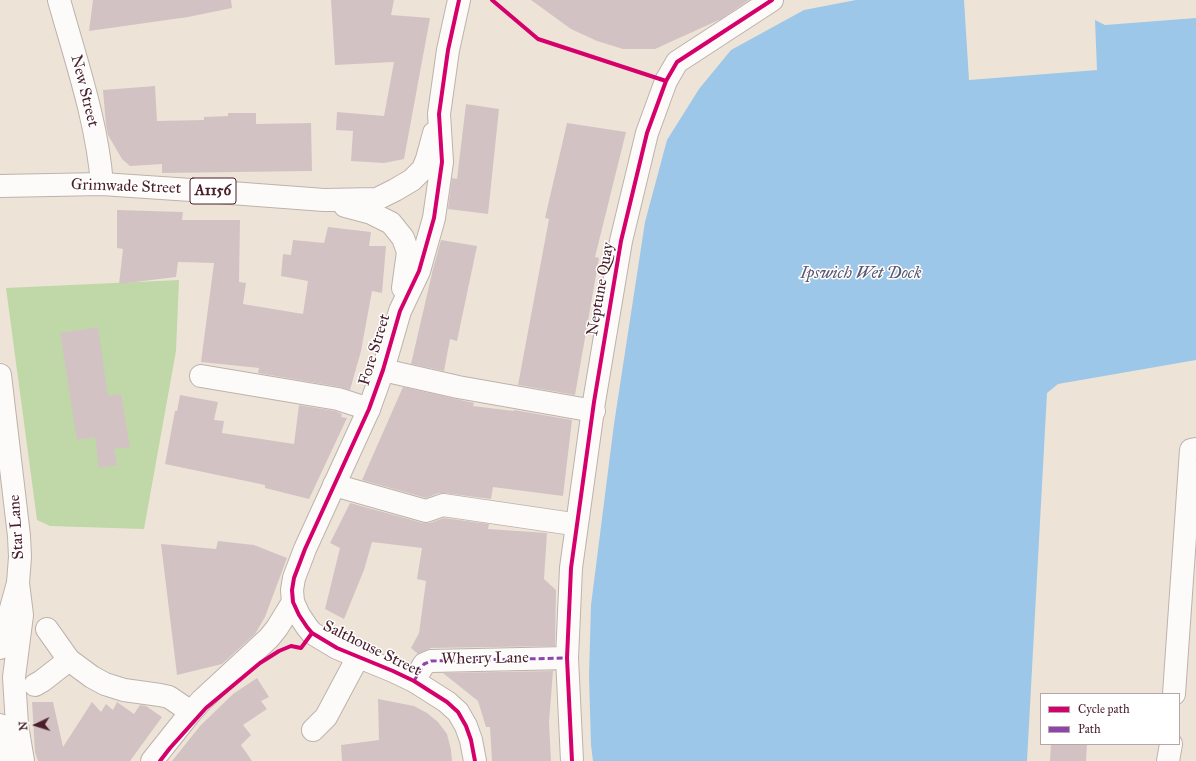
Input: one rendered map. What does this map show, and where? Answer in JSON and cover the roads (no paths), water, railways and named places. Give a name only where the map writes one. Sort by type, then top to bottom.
[{"type":"main road","name":"New Street","points":[[59,0],[91,110],[102,184]]},
{"type":"main road","name":"Fore Street","points":[[293,602],[292,590],[294,578],[305,549],[368,409],[383,370],[400,311],[419,271],[439,219],[442,162],[439,114],[448,50],[459,0]]},
{"type":"main road","name":"Neptune Quay","points":[[572,761],[567,658],[571,568],[621,241],[647,134],[666,81],[677,62],[772,0]]},
{"type":"main road","name":"Grimwade Street","points":[[2,190],[102,184],[324,200],[377,199],[412,180],[423,168],[427,159],[439,114]]},
{"type":"main road","name":"Grimwade Street","points":[[324,200],[371,213],[391,223],[403,238],[408,252],[400,311]]},
{"type":"main road","points":[[383,370],[458,386],[594,411]]},
{"type":"main road","name":"Star Lane","points":[[0,375],[3,419],[19,536],[20,558],[18,584],[0,648]]},
{"type":"main road","points":[[201,376],[338,399],[368,409]]},
{"type":"main road","points":[[1174,693],[1191,450],[1196,449]]},
{"type":"main road","points":[[334,486],[426,511],[444,505],[577,525]]},
{"type":"main road","name":"Star Lane","points":[[11,755],[17,724],[14,677],[22,615],[18,584]]},
{"type":"main road","points":[[161,758],[191,712],[269,638],[293,602]]},
{"type":"main road","name":"Salthouse Street","points":[[293,602],[298,615],[312,633],[337,648],[414,681],[446,702],[458,712],[466,726],[471,740],[475,761]]},
{"type":"main road","points":[[47,629],[69,660],[92,677],[105,684],[124,690],[169,697],[191,712]]},
{"type":"main road","points":[[313,730],[326,718],[358,657]]},
{"type":"main road","name":"Wherry Lane","points":[[414,681],[424,664],[432,660],[567,658]]},
{"type":"main road","points":[[35,685],[69,660]]},
{"type":"main road","name":"Star Lane","points":[[0,725],[11,755]]},
{"type":"main road","points":[[1168,761],[1170,745]]},
{"type":"water","name":"Ipswich Wet Dock","points":[[856,0],[964,0],[969,80],[1097,70],[1095,20],[1105,25],[1196,18],[1196,360],[1058,384],[1047,393],[1027,761],[593,761],[591,745],[589,676],[591,605],[614,424],[645,222],[667,140],[699,89],[731,50],[804,10]]}]
